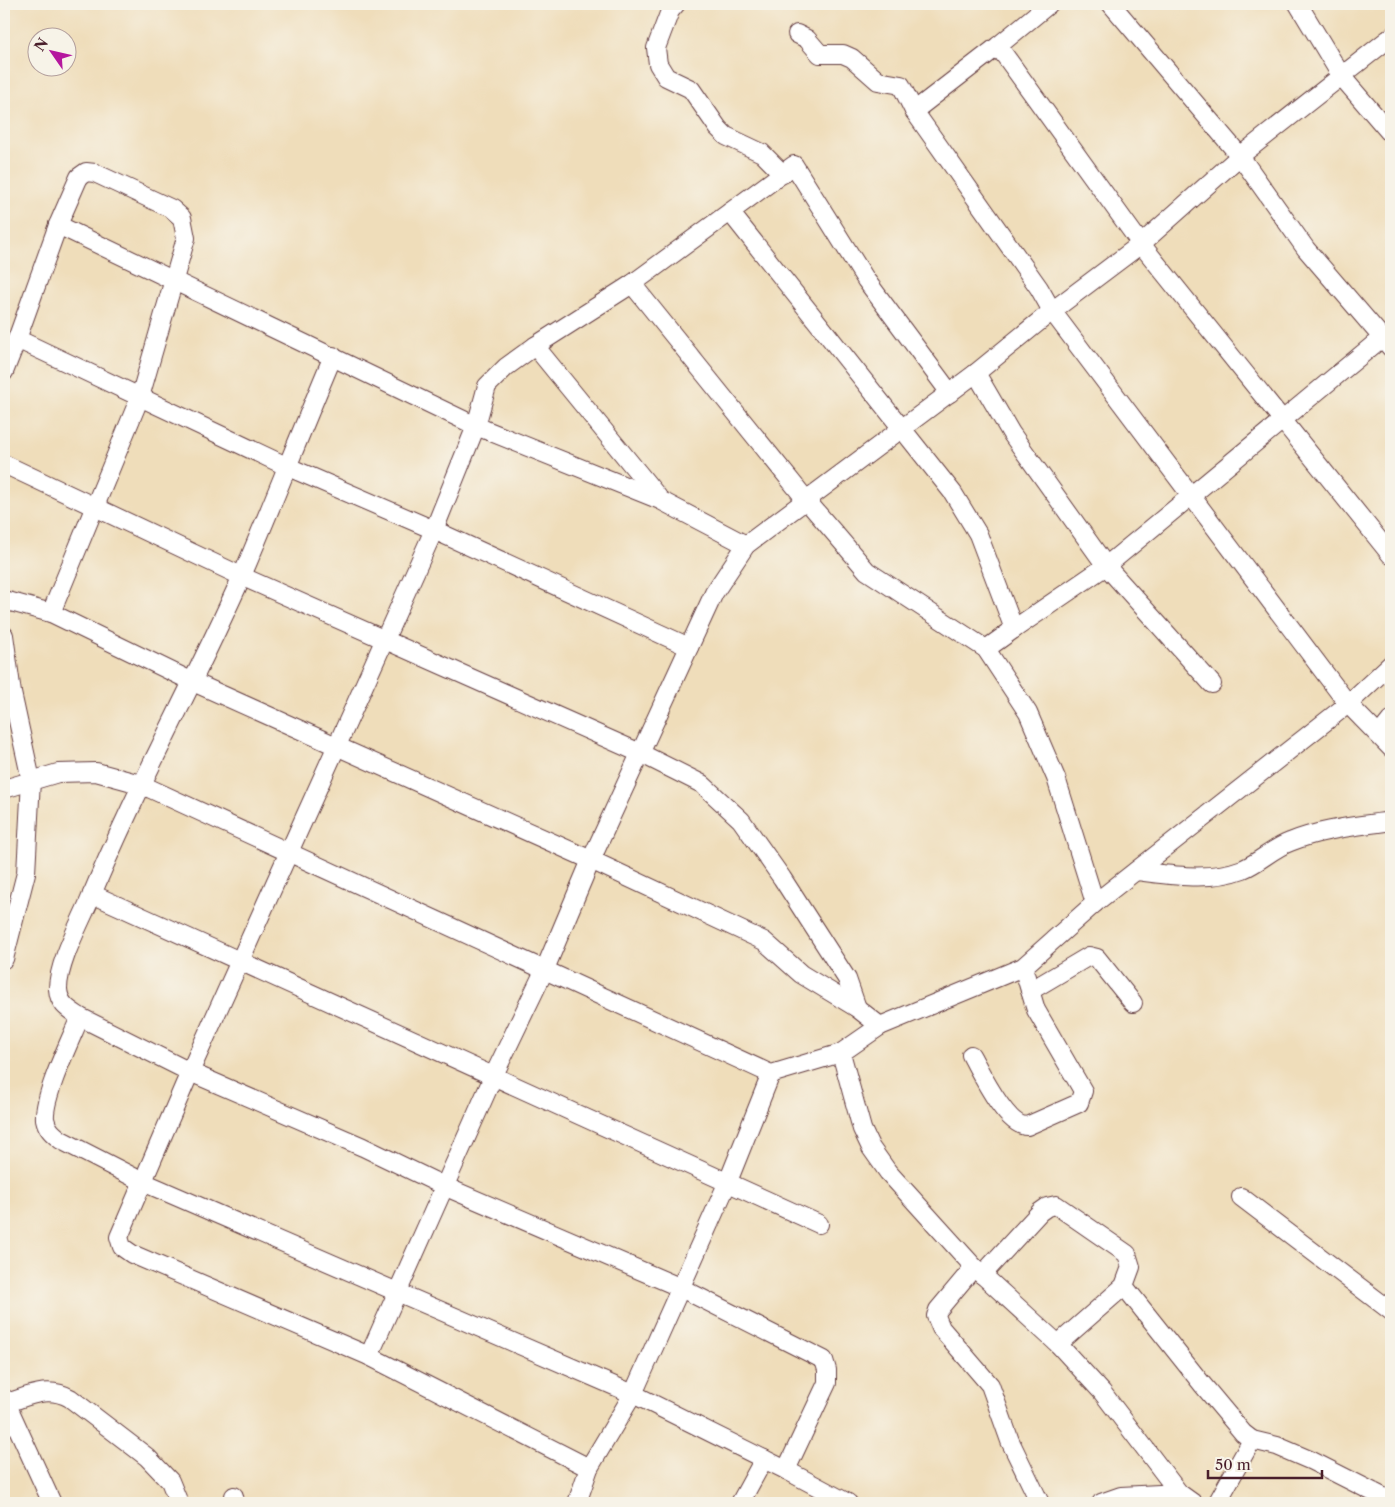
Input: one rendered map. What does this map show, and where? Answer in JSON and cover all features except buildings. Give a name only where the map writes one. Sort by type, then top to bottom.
[{"type":"street","points":[[676,4],[670,12],[656,48],[658,64],[666,77],[691,89],[718,128],[726,136],[762,153],[783,174]]},
{"type":"street","points":[[914,111],[1049,4]]},
{"type":"street","points":[[986,648],[1106,566],[1283,419],[1387,342],[1306,249],[1240,156],[1111,4]]},
{"type":"street","points":[[1298,4],[1342,77],[1391,134]]},
{"type":"street","points":[[797,34],[807,39],[820,54],[843,54],[852,58],[878,81],[901,85],[914,111],[1039,288],[1052,311],[1348,704],[1385,741],[1391,720]]},
{"type":"street","points":[[369,1356],[400,1292],[494,1075],[545,969],[591,860],[714,592],[746,545],[950,393],[1052,311],[1142,244],[1240,156],[1391,37]]},
{"type":"street","points":[[998,46],[1142,244],[1391,555]]},
{"type":"street","points":[[589,1468],[369,1356],[132,1254],[122,1246],[118,1237],[190,1072],[434,530],[476,426],[488,386],[506,367],[535,346],[632,284],[794,165],[866,280],[950,393]]},
{"type":"street","points":[[4,372],[18,340],[58,225],[79,177],[86,172],[95,174],[172,209],[182,218],[186,229],[186,238],[140,397],[51,613]]},
{"type":"street","points":[[730,212],[901,430],[953,493],[978,534],[1014,629]]},
{"type":"street","points":[[58,225],[476,426],[660,500],[746,545]]},
{"type":"street","points":[[632,284],[807,501],[867,571],[986,648],[1028,713],[1056,778],[1095,903]]},
{"type":"street","points":[[18,340],[286,466],[434,530],[689,647]]},
{"type":"street","points":[[535,346],[660,500]]},
{"type":"street","points":[[332,356],[241,576],[140,784],[65,958],[58,987],[60,1001],[67,1009],[190,1072],[363,1147],[446,1187],[679,1287],[824,1360],[827,1370],[827,1383],[786,1470]]},
{"type":"street","points":[[976,373],[1011,433],[1106,566],[1212,684]]},
{"type":"street","points":[[4,464],[93,508],[241,576],[640,753],[702,784],[742,820],[847,979],[857,1008]]},
{"type":"street","points":[[4,600],[51,613],[191,681],[337,748],[591,860],[764,941],[801,974],[857,1008],[880,1026]]},
{"type":"street","points":[[4,635],[8,693],[31,780],[26,873],[6,935],[4,959]]},
{"type":"street","points":[[4,789],[58,773],[96,772],[140,784],[771,1074],[841,1053],[880,1026],[1023,967],[1095,903],[1348,704],[1391,664]]},
{"type":"street","points":[[1136,871],[1194,877],[1218,874],[1242,869],[1288,842],[1391,821]]},
{"type":"street","points":[[92,894],[494,1075],[727,1184],[819,1224]]},
{"type":"street","points":[[1030,991],[1088,956],[1098,958],[1133,1003]]},
{"type":"street","points":[[971,1056],[1000,1105],[1014,1122],[1021,1126],[1027,1126],[1079,1103],[1083,1090],[1036,1010],[1023,967]]},
{"type":"street","points":[[80,1016],[53,1080],[45,1118],[49,1131],[60,1140],[143,1182],[632,1394],[786,1470],[848,1503]]},
{"type":"street","points":[[841,1053],[862,1129],[871,1148],[888,1172],[978,1271],[1058,1344],[1102,1392],[1186,1498]]},
{"type":"street","points":[[577,1503],[589,1468],[632,1394],[727,1184],[771,1074]]},
{"type":"street","points":[[1240,1197],[1391,1311]]},
{"type":"street","points":[[1040,1503],[1010,1441],[990,1385],[941,1328],[936,1316],[938,1310],[1040,1212],[1047,1207],[1056,1205],[1127,1254],[1131,1267],[1124,1286],[1058,1344]]},
{"type":"street","points":[[1124,1286],[1243,1433],[1252,1440],[1278,1446],[1304,1458],[1365,1496],[1391,1501]]},
{"type":"street","points":[[52,1503],[5,1402],[30,1395],[57,1391],[64,1394],[147,1457],[170,1481],[179,1503]]},
{"type":"street","points":[[1217,1503],[1252,1440]]},
{"type":"street","points":[[740,1503],[764,1459]]},
{"type":"street","points":[[1101,1503],[1121,1496],[1186,1498]]}]
